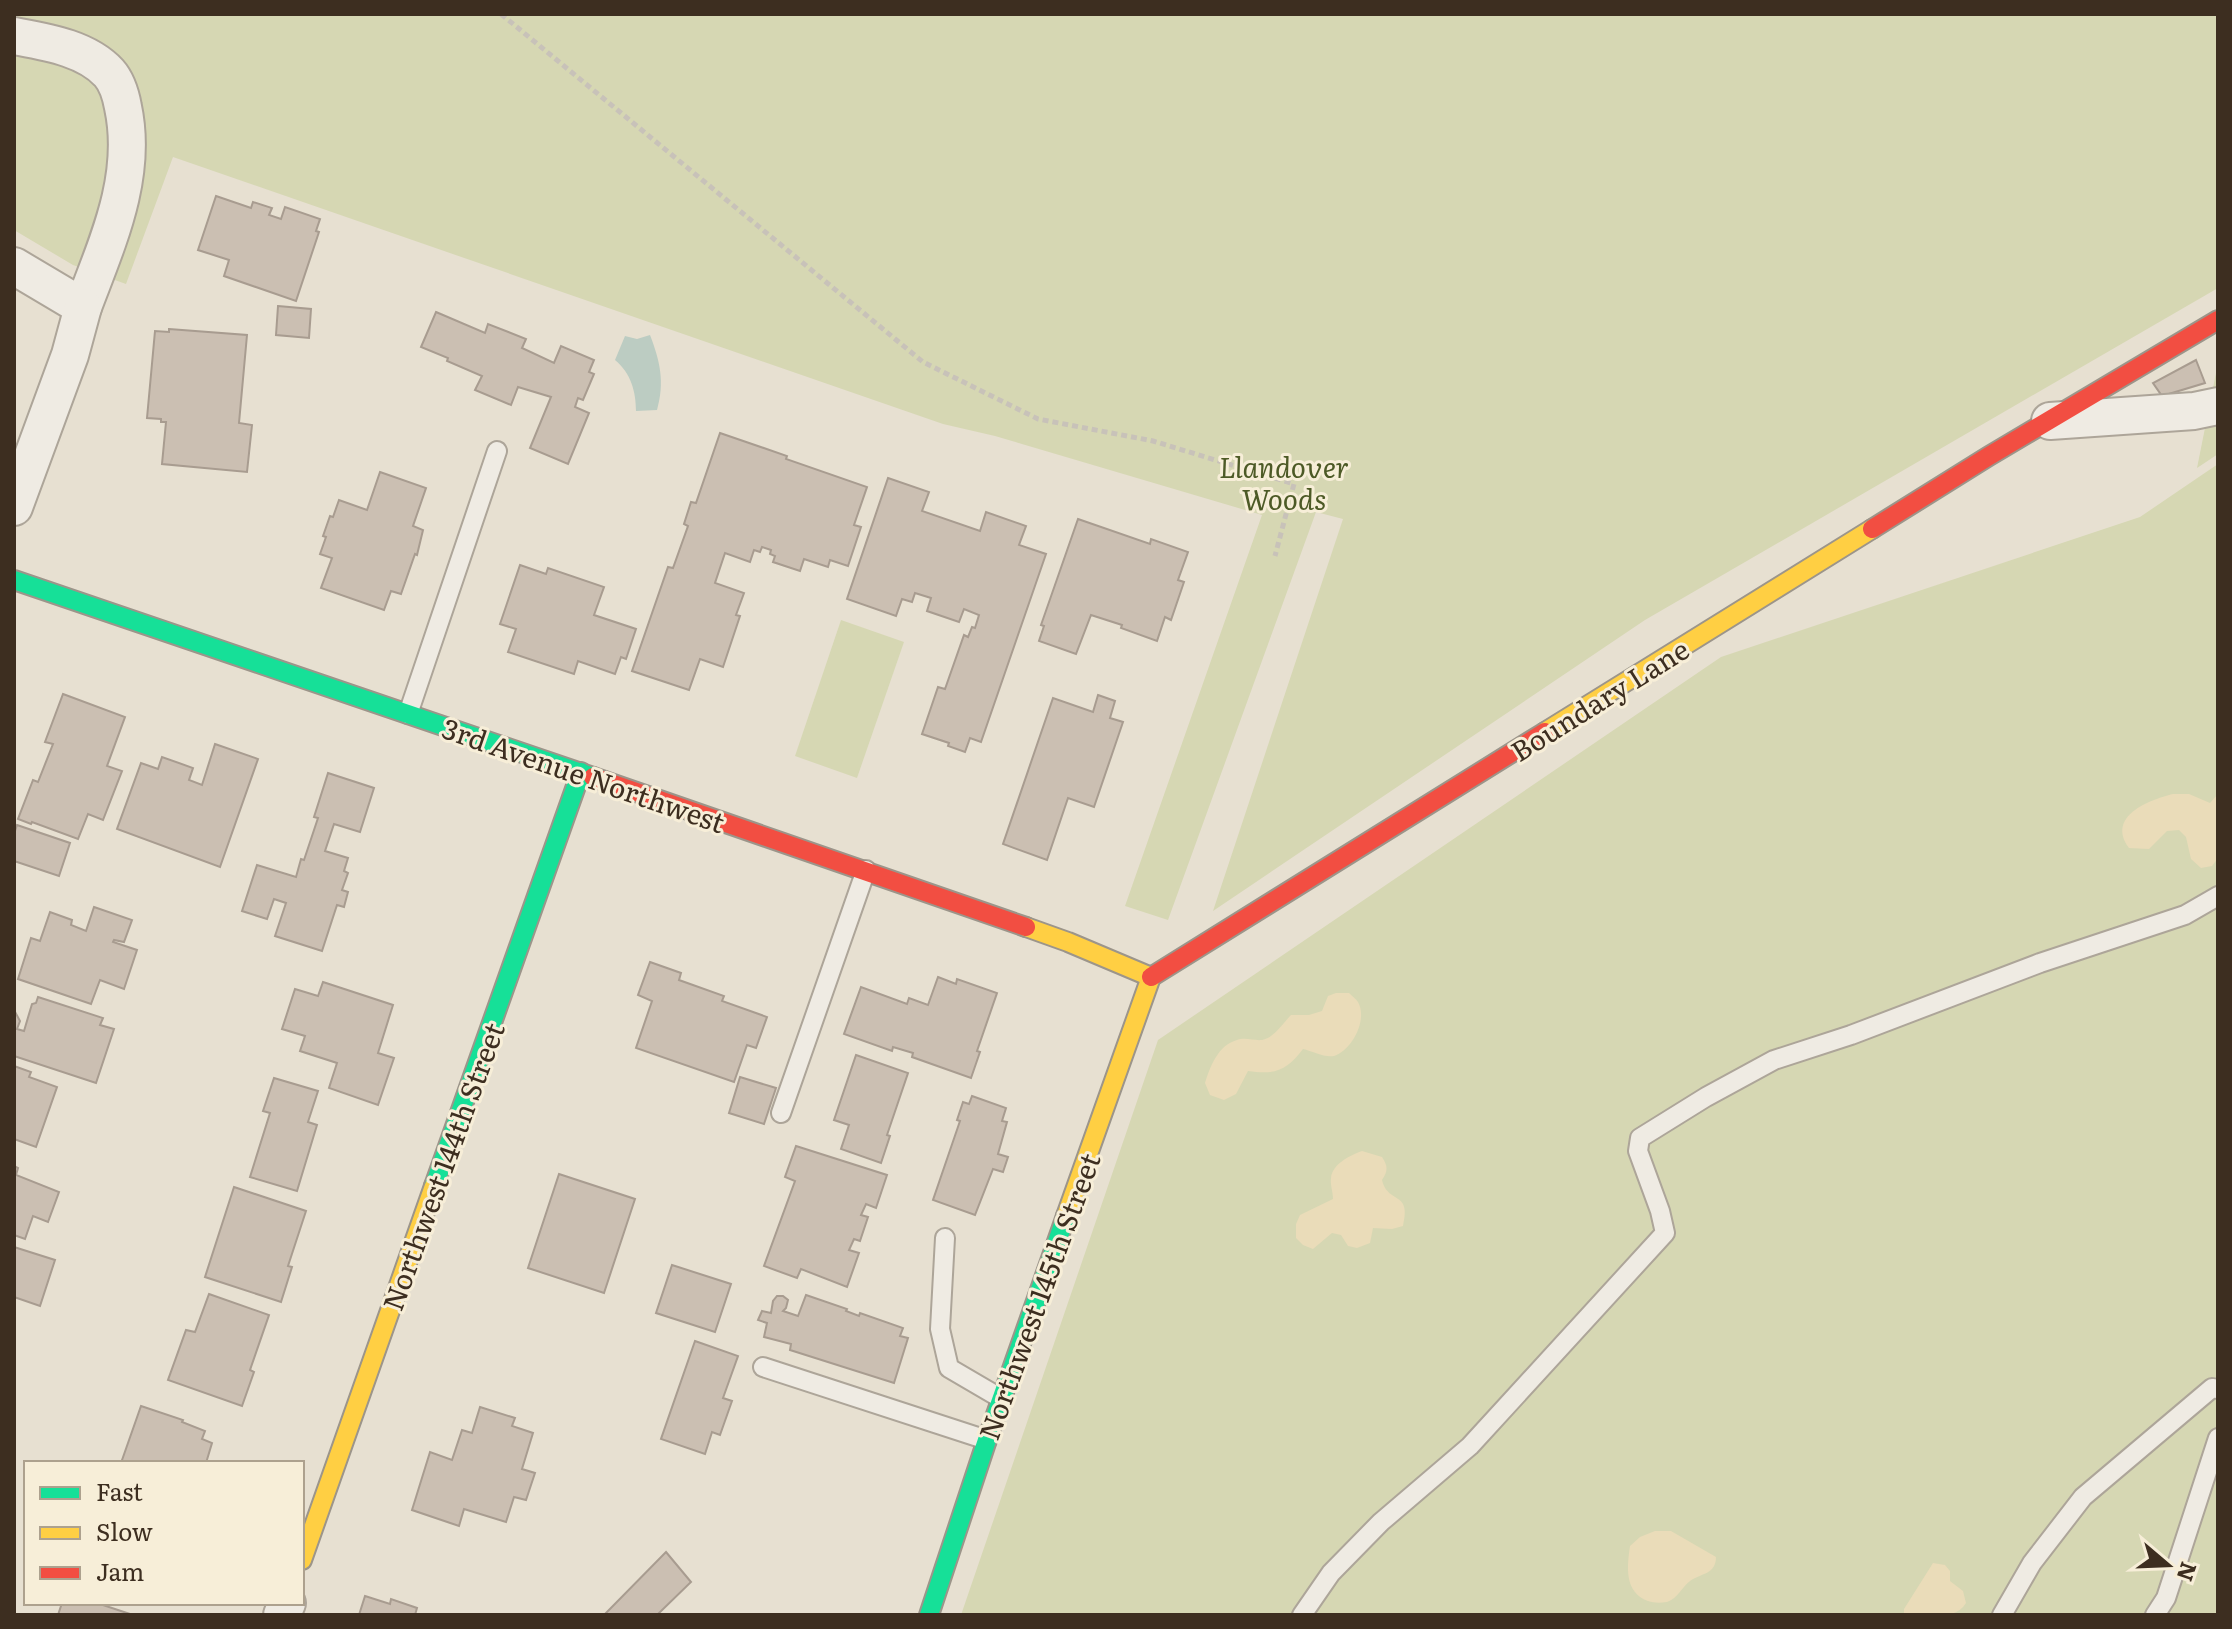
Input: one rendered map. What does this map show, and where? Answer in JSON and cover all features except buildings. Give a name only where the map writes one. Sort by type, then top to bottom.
[{"type":"street","points":[[14,36],[69,49],[110,74],[121,95],[126,120],[127,164],[116,217],[14,507]]},
{"type":"street","points":[[14,266],[83,307]]},
{"type":"street","name":"Boundary Lane","points":[[1151,977],[2048,421],[2218,320]]},
{"type":"street","name":"Boundary Lane","points":[[2048,421],[2194,411],[2218,406]]},
{"type":"street","name":"3rd Avenue Northwest","points":[[16,586],[408,714],[866,870],[1068,942],[1151,977]]},
{"type":"street","name":"Northwest 144th Street","points":[[304,1554],[581,772]]},
{"type":"street","name":"Northwest 145th Street","points":[[929,1615],[987,1440],[1151,977]]},
{"type":"lane","points":[[408,714],[497,451]]},
{"type":"lane","points":[[781,1113],[866,870]]},
{"type":"lane","points":[[1302,1615],[1331,1573],[1381,1522],[1470,1446],[1665,1233],[1638,1151],[1640,1138],[1774,1060],[1851,1035],[2040,963],[2185,915],[2218,896]]},
{"type":"lane","points":[[945,1238],[940,1329],[949,1368],[1002,1399]]},
{"type":"lane","points":[[763,1367],[987,1440]]},
{"type":"lane","points":[[2002,1615],[2032,1563],[2083,1497],[2212,1388],[2218,1389]]},
{"type":"lane","points":[[2155,1615],[2166,1598],[2218,1438]]},
{"type":"path","points":[[501,14],[923,362],[1038,419],[1153,441],[1294,484],[1275,556]]},
{"type":"green space","name":"Llandover Woods","points":[[14,14],[2218,14],[2218,288],[1645,620],[1213,911],[1343,519],[1316,512],[1168,920],[1125,906],[1262,515],[995,436],[943,424],[173,157],[126,284],[73,265],[14,230]]},
{"type":"green space","points":[[2218,363],[2218,454],[2197,468]]},
{"type":"green space","points":[[2218,464],[2218,1615],[961,1615],[1158,1040],[1721,657],[2140,517]]},
{"type":"green space","points":[[841,620],[904,642],[857,778],[795,756]]},
{"type":"sand","points":[[2173,794],[2189,794],[2210,803],[2218,794],[2218,858],[2212,866],[2201,868],[2191,859],[2186,837],[2179,830],[2167,831],[2149,849],[2129,848],[2123,837],[2126,818],[2133,811]]},
{"type":"sand","points":[[1349,993],[1361,1009],[1356,1034],[1341,1053],[1327,1056],[1303,1049],[1279,1070],[1248,1071],[1236,1094],[1224,1100],[1210,1095],[1205,1083],[1212,1064],[1225,1047],[1240,1039],[1266,1039],[1291,1015],[1322,1011],[1328,996]]},
{"type":"sand","points":[[1362,1151],[1384,1160],[1386,1168],[1382,1180],[1389,1193],[1402,1202],[1405,1215],[1403,1226],[1373,1228],[1370,1243],[1357,1248],[1348,1246],[1341,1235],[1332,1233],[1313,1249],[1303,1245],[1296,1238],[1300,1215],[1333,1199],[1331,1180],[1335,1168]]},
{"type":"sand","points":[[1655,1531],[1671,1531],[1716,1557],[1711,1570],[1690,1581],[1667,1602],[1653,1602],[1640,1597],[1629,1578],[1630,1546],[1640,1537]]},
{"type":"sand","points":[[1933,1563],[1945,1565],[1950,1571],[1950,1581],[1963,1591],[1966,1603],[1961,1609],[1947,1615],[1904,1615],[1904,1609]]},
{"type":"shaded area","points":[[650,335],[660,372],[661,390],[657,410],[636,411],[632,383],[615,360],[625,336],[637,339]]},
{"type":"traffic: fast","points":[[14,580],[593,777]]},
{"type":"traffic: fast","points":[[434,1186],[581,772]]},
{"type":"traffic: fast","points":[[929,1615],[1066,1216]]},
{"type":"traffic: slow","points":[[1545,732],[1872,529]]},
{"type":"traffic: slow","points":[[1026,927],[1151,977]]},
{"type":"traffic: slow","points":[[1066,1216],[1151,977]]},
{"type":"traffic: slow","points":[[304,1554],[434,1186]]},
{"type":"traffic: jam","points":[[1872,529],[2218,320]]},
{"type":"traffic: jam","points":[[1151,977],[1545,732]]},
{"type":"traffic: jam","points":[[593,777],[1026,927]]}]
